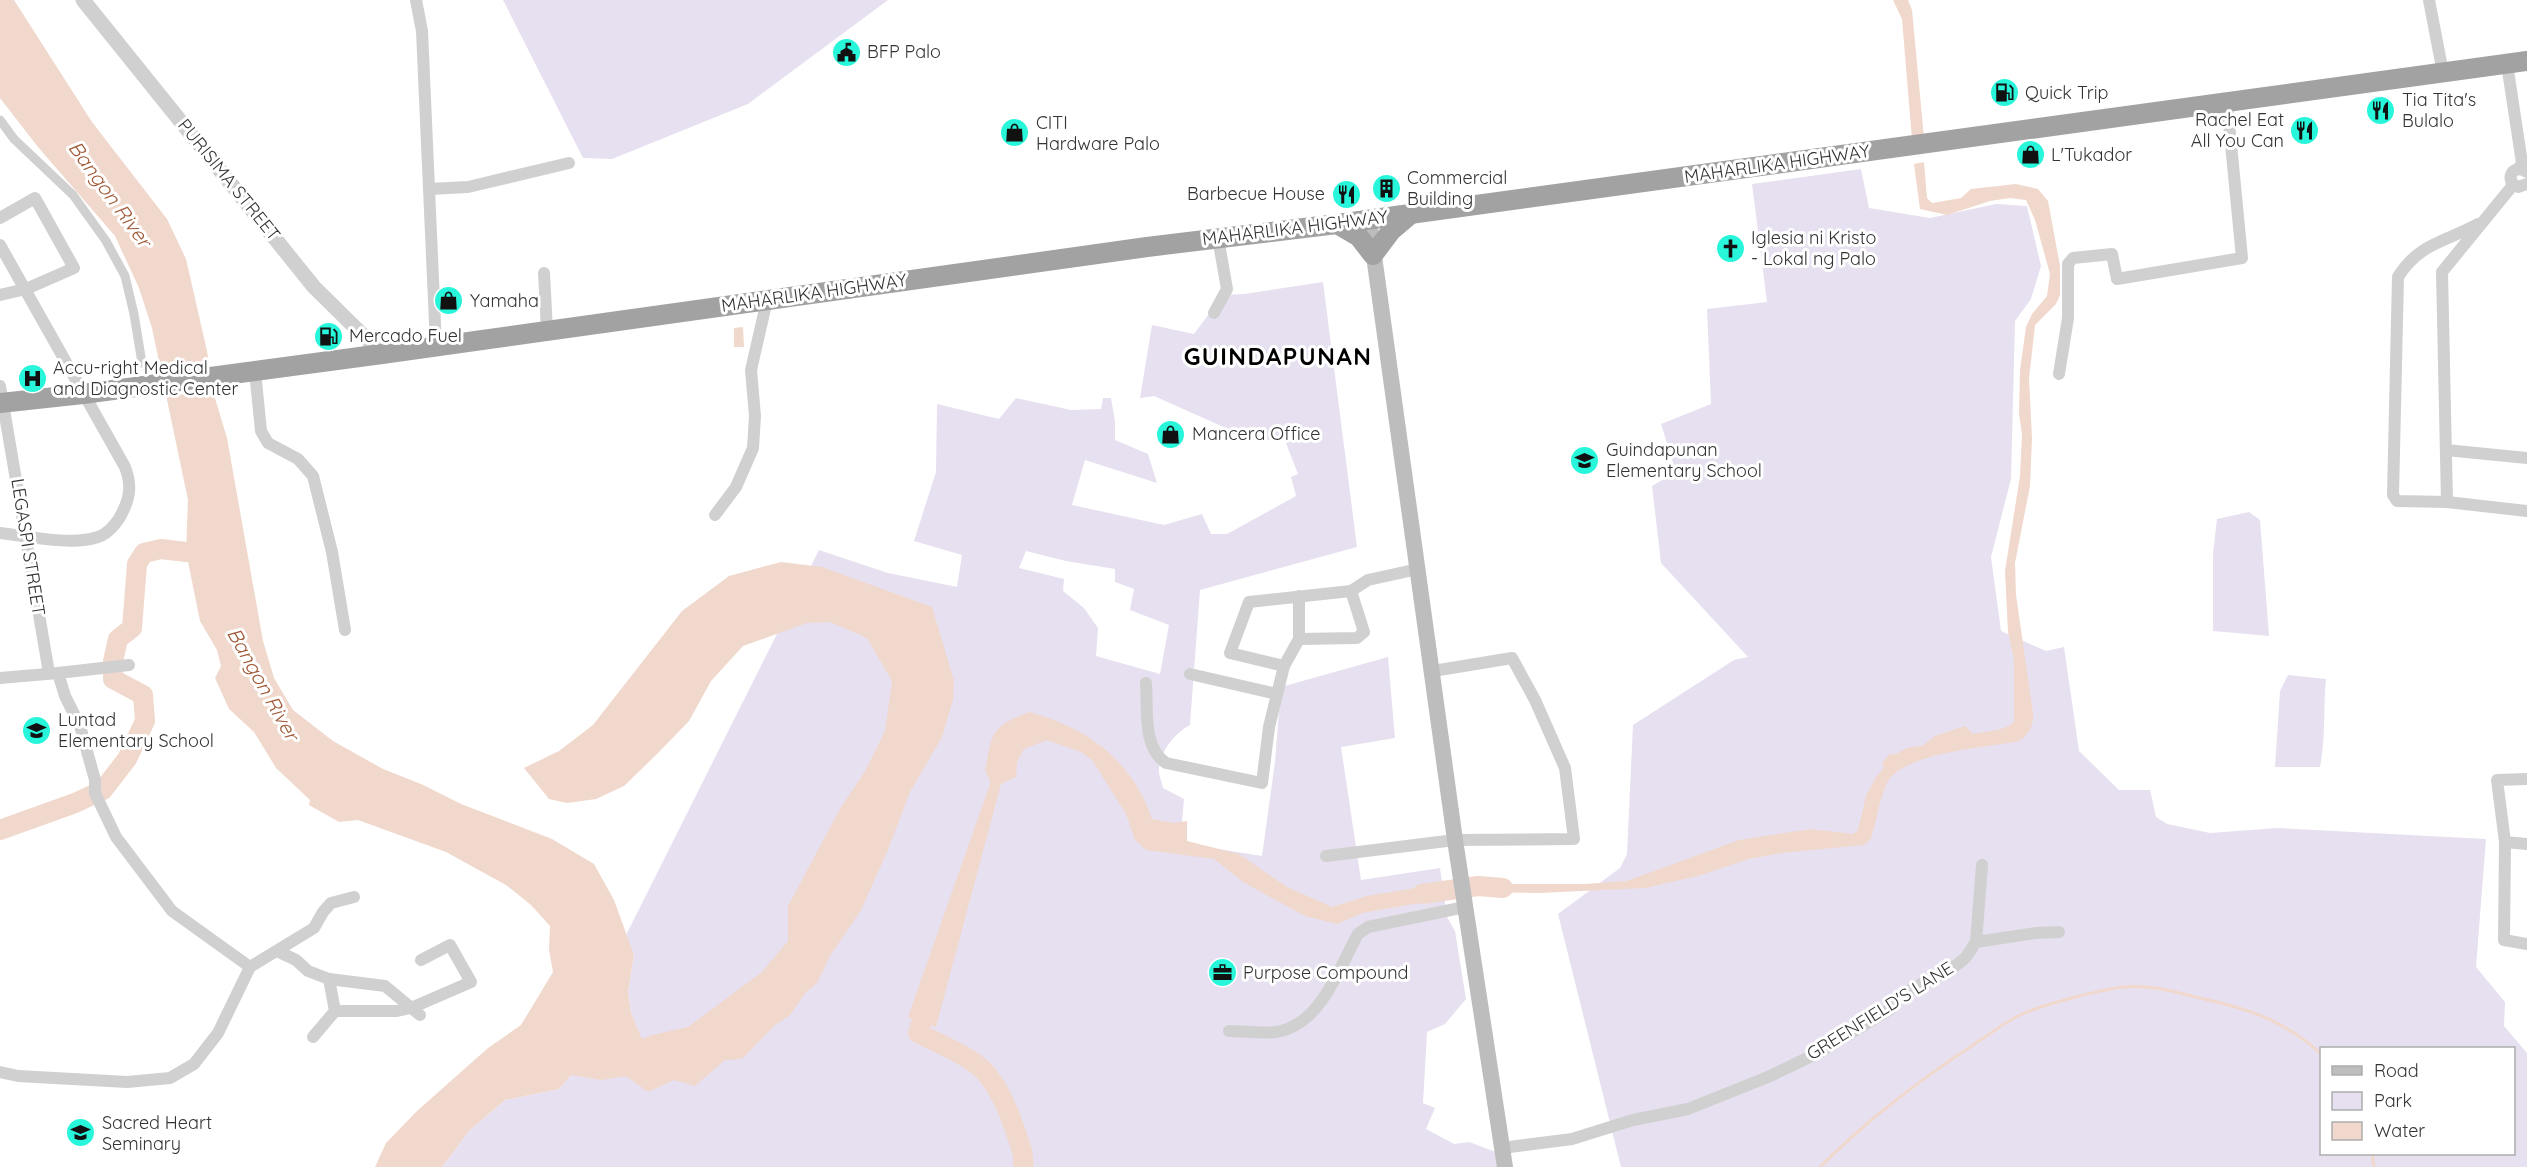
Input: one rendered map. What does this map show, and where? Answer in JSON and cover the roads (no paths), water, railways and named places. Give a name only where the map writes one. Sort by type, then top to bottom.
[{"type":"highway","name":"MAHARLIKA HIGHWAY","points":[[2,397],[83,394],[2527,61]]},
{"type":"highway","points":[[1337,224],[1359,237],[1373,255],[1391,231],[1411,214]]},
{"type":"main road","points":[[1369,220],[1455,840],[1505,1167]]},
{"type":"street","name":"PURISIMA STREET","points":[[84,0],[314,287],[382,354]]},
{"type":"street","points":[[416,0],[422,31],[436,346]]},
{"type":"street","points":[[2429,0],[2443,73]]},
{"type":"street","points":[[2507,64],[2523,170],[2511,173],[2510,179],[2518,187],[2527,184]]},
{"type":"street","points":[[2059,374],[2068,318],[2068,264],[2073,258],[2112,254],[2117,279],[2242,258],[2227,103]]},
{"type":"street","points":[[0,120],[20,145],[73,195],[106,241],[125,276],[142,363]]},
{"type":"street","points":[[429,189],[468,187],[569,163]]},
{"type":"street","points":[[2447,502],[2442,272],[2513,184]]},
{"type":"street","points":[[0,218],[35,198],[74,268],[26,289],[0,295]]},
{"type":"street","points":[[2483,221],[2419,251],[2406,263],[2398,277],[2393,495],[2397,501],[2405,503],[2447,502],[2527,511]]},
{"type":"street","points":[[1214,313],[1227,289],[1218,238]]},
{"type":"street","points":[[0,245],[126,467],[130,483],[129,501],[120,517],[99,537],[83,540],[0,533]]},
{"type":"street","points":[[544,273],[547,330]]},
{"type":"street","points":[[715,515],[736,487],[753,448],[755,416],[750,370],[767,300]]},
{"type":"street","points":[[255,371],[261,430],[268,443],[298,459],[314,476],[332,552],[345,630]]},
{"type":"street","name":"LEGASPI STREET","points":[[2,397],[53,673],[80,726],[95,780],[95,793],[116,837],[172,911],[250,967]]},
{"type":"street","points":[[2446,450],[2527,458]]},
{"type":"street","points":[[1284,666],[1230,653],[1249,602],[1351,591],[1368,580],[1418,569]]},
{"type":"street","points":[[1299,639],[1357,638],[1362,635],[1364,632],[1351,591]]},
{"type":"street","points":[[1146,683],[1151,746],[1156,757],[1166,763],[1262,783],[1269,727],[1284,666],[1299,639],[1299,596]]},
{"type":"street","points":[[1326,856],[1455,840],[1574,839],[1565,768],[1512,658],[1433,671]]},
{"type":"street","points":[[0,678],[129,665]]},
{"type":"street","points":[[1190,674],[1277,694]]},
{"type":"street","points":[[2527,779],[2497,780],[2505,842],[2504,940],[2527,944]]},
{"type":"street","points":[[2505,842],[2527,844]]},
{"type":"street","points":[[1982,865],[1976,942],[2059,932]]},
{"type":"street","points":[[0,1072],[18,1076],[127,1082],[170,1078],[194,1064],[218,1033],[250,967],[314,928],[322,912],[331,903],[354,897]]},
{"type":"street","points":[[1229,1031],[1277,1032],[1301,1022],[1319,1005],[1358,934],[1368,927],[1465,904]]},
{"type":"street","name":"GREENFIELD'S LANE","points":[[1502,1148],[1572,1139],[1633,1120],[1686,1109],[1768,1077],[1818,1053],[1892,1008],[1896,1002],[1911,991],[1963,960],[1976,942]]},
{"type":"street","points":[[313,1037],[335,1011],[416,1012],[471,982],[450,945],[421,960]]},
{"type":"street","points":[[277,951],[296,960],[308,971],[329,979],[385,986],[416,1012]]},
{"type":"street","points":[[329,979],[335,1011]]},
{"type":"water","name":"Bangon River","points":[[0,0],[14,0],[92,122],[167,219],[186,259],[207,351],[214,395],[227,438],[263,641],[274,678],[293,710],[333,741],[383,769],[421,784],[461,804],[552,839],[594,864],[614,900],[634,955],[628,992],[631,1013],[642,1039],[688,1027],[762,972],[788,941],[788,906],[841,807],[864,773],[885,731],[892,681],[867,638],[830,622],[807,623],[743,646],[711,681],[689,721],[624,786],[596,799],[567,803],[549,799],[524,768],[559,751],[593,725],[682,611],[729,576],[781,562],[822,567],[932,607],[954,681],[953,700],[942,737],[910,792],[861,910],[830,956],[817,983],[806,992],[790,1015],[775,1025],[742,1059],[725,1060],[695,1086],[674,1080],[648,1092],[626,1076],[601,1080],[571,1075],[559,1089],[505,1100],[469,1131],[442,1167],[375,1167],[386,1143],[417,1111],[488,1048],[521,1025],[553,972],[549,950],[550,926],[531,905],[506,885],[446,852],[358,820],[339,822],[309,805],[310,800],[276,768],[254,732],[229,709],[215,678],[221,666],[217,650],[200,621],[186,552],[188,500],[152,328],[139,288],[115,236],[38,147],[0,98]]},
{"type":"water","points":[[1893,0],[1908,0],[1912,10],[1924,138],[1912,139],[1902,19]]},
{"type":"water","points":[[1924,162],[1927,198],[1932,203],[1961,198],[1971,189],[2016,184],[2038,189],[2048,201],[2060,266],[2060,295],[2056,304],[2035,325],[2029,379],[2032,438],[2030,486],[2015,563],[2016,595],[2033,713],[2032,726],[2028,733],[2019,741],[1926,758],[1894,774],[1886,785],[1871,839],[1864,845],[1781,853],[1749,859],[1698,876],[1645,888],[1539,893],[1479,892],[1478,881],[1503,884],[1585,884],[1627,881],[1739,840],[1811,829],[1853,834],[1858,830],[1866,796],[1876,777],[1884,768],[1882,763],[1890,754],[1922,746],[1935,736],[1965,726],[1973,734],[2000,729],[2014,722],[2014,659],[2008,632],[2005,571],[2020,476],[2022,434],[2019,414],[2020,370],[2026,327],[2032,314],[2047,296],[2050,274],[2035,220],[2026,200],[2010,198],[1990,201],[1947,215],[1920,209],[1914,164]]},
{"type":"water","points":[[743,327],[744,347],[734,347],[734,328]]},
{"type":"water","points":[[1029,712],[1070,727],[1105,749],[1133,780],[1152,819],[1174,823],[1187,821],[1187,841],[1239,854],[1287,887],[1332,907],[1367,896],[1446,883],[1448,898],[1362,913],[1337,924],[1305,916],[1243,882],[1214,859],[1146,850],[1135,840],[1126,814],[1092,760],[1081,752],[1047,740],[1024,749],[1017,762],[1016,777],[1001,784],[936,1027],[908,1017],[990,784],[985,771],[992,739],[1000,727]]},
{"type":"waterway","points":[[0,830],[75,803],[103,790],[127,759],[145,721],[143,695],[113,679],[113,661],[118,639],[132,628],[137,564],[144,553],[161,549],[186,552]]},
{"type":"waterway","points":[[1422,894],[1478,886],[1503,888]]},
{"type":"waterway","points":[[1820,1167],[1895,1101],[2008,1022],[2040,1007],[2100,991],[2134,986],[2154,988],[2237,1007],[2281,1025],[2320,1053]]},
{"type":"waterway","points":[[929,997],[918,1033],[966,1058],[989,1077],[1000,1094],[1012,1121],[1022,1152],[1023,1167]]},
{"type":"waterway","points":[[2372,1155],[2374,1167]]},
{"type":"place","name":"BFP Palo","points":[[846,52]]},
{"type":"place","name":"Quick Trip","points":[[2004,93]]},
{"type":"place","name":"Tia Tita's Bulalo","points":[[2381,110]]},
{"type":"place","name":"Rachel Eat All You Can","points":[[2305,130]]},
{"type":"place","name":"CITI Hardware Palo","points":[[1015,133]]},
{"type":"place","name":"L'Tukador","points":[[2030,155]]},
{"type":"place","name":"Commercial Building","points":[[1386,188]]},
{"type":"place","name":"Barbecue House","points":[[1346,194]]},
{"type":"place","name":"Iglesia ni Kristo - Lokal ng Palo","points":[[1730,248]]},
{"type":"place","name":"Yamaha","points":[[449,301]]},
{"type":"place","name":"Mercado Fuel","points":[[328,336]]},
{"type":"place","name":"Accu-right Medical and Diagnostic Center","points":[[32,378]]},
{"type":"place","name":"Mancera Office","points":[[1171,434]]},
{"type":"place","name":"Guindapunan Elementary School","points":[[1585,460]]},
{"type":"place","name":"Luntad Elementary School","points":[[37,730]]},
{"type":"place","name":"Purpose Compound","points":[[1222,973]]},
{"type":"place","name":"Sacred Heart Seminary","points":[[81,1133]]},
{"type":"district","name":"GUINDAPUNAN","points":[[1278,357]]}]
